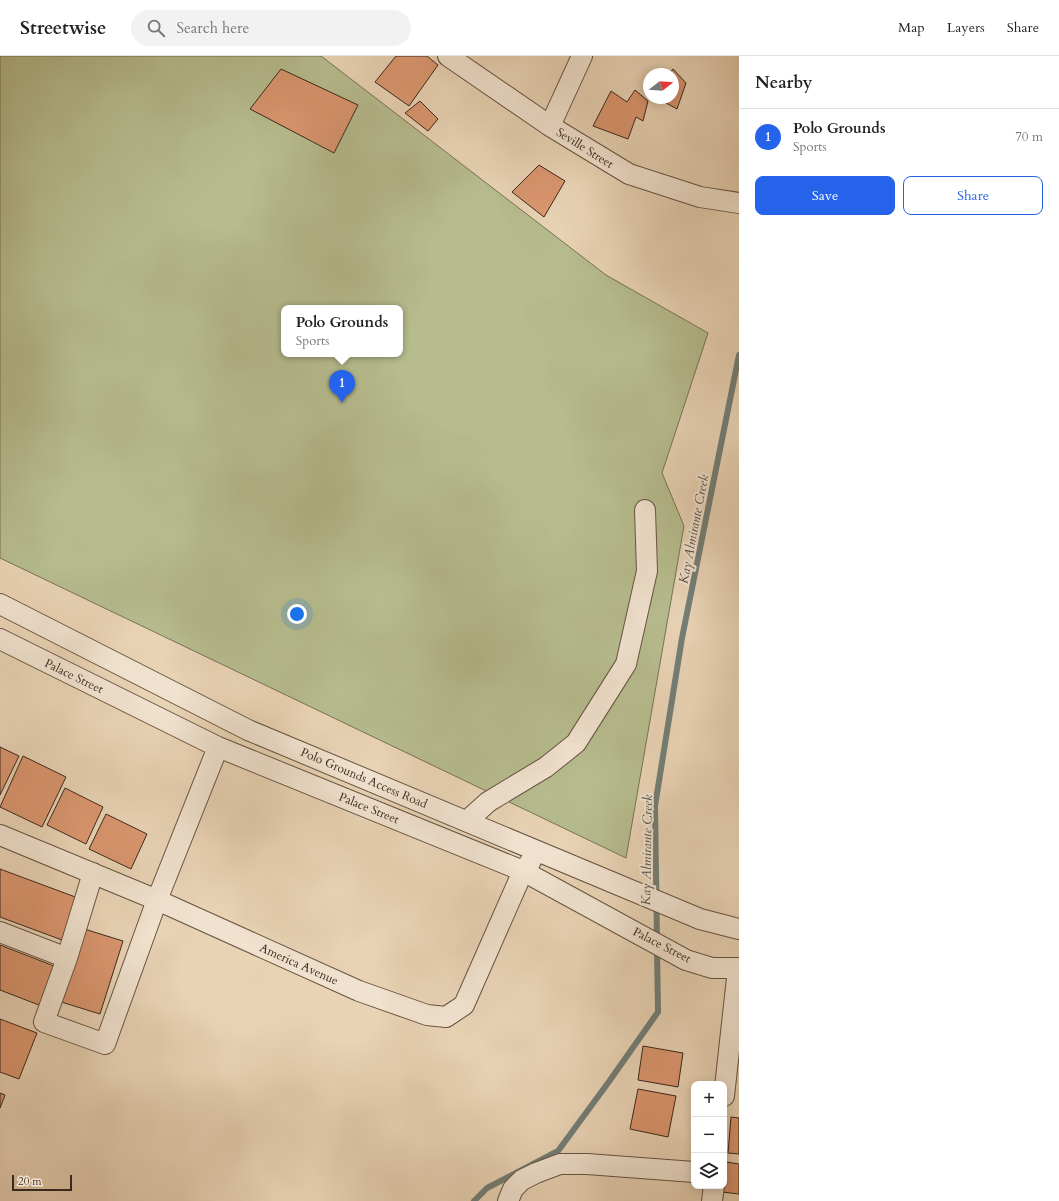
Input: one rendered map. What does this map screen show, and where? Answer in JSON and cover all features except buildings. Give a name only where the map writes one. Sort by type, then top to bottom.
[{"type":"street","name":"Seville Street","points":[[448,56],[550,126],[629,174],[700,197],[739,203]]},
{"type":"street","points":[[550,126],[582,56]]},
{"type":"street","points":[[467,821],[488,802],[546,766],[576,743],[626,664],[647,571],[645,510]]},
{"type":"street","name":"Polo Grounds Access Road","points":[[0,604],[248,730],[700,919],[739,929]]},
{"type":"street","name":"Palace Street","points":[[0,639],[218,747],[523,871],[686,960],[712,968],[738,968]]},
{"type":"street","points":[[92,873],[67,958],[44,1022],[105,1044],[157,900],[218,747]]},
{"type":"street","name":"America Avenue","points":[[0,835],[157,900],[359,991],[427,1015],[446,1017],[464,1005],[523,871],[538,851]]},
{"type":"street","points":[[0,932],[67,958]]},
{"type":"street","points":[[726,1081],[738,968]]},
{"type":"street","points":[[508,1201],[513,1189],[522,1180],[560,1164],[587,1164],[691,1172]]},
{"type":"street","points":[[712,1201],[714,1189]]},
{"type":"green space","points":[[0,56],[321,56],[606,275],[708,333],[662,473],[684,526],[626,858],[0,558]]},
{"type":"waterway","name":"Kay Almirante Creek","points":[[657,940],[655,806],[682,638],[739,355]]},
{"type":"waterway","name":"Kay Almirante Creek","points":[[474,1201],[487,1188],[558,1151],[608,1083],[658,1012],[657,949]]},
{"type":"place","name":"Polo Grounds","points":[[342,403]]}]
